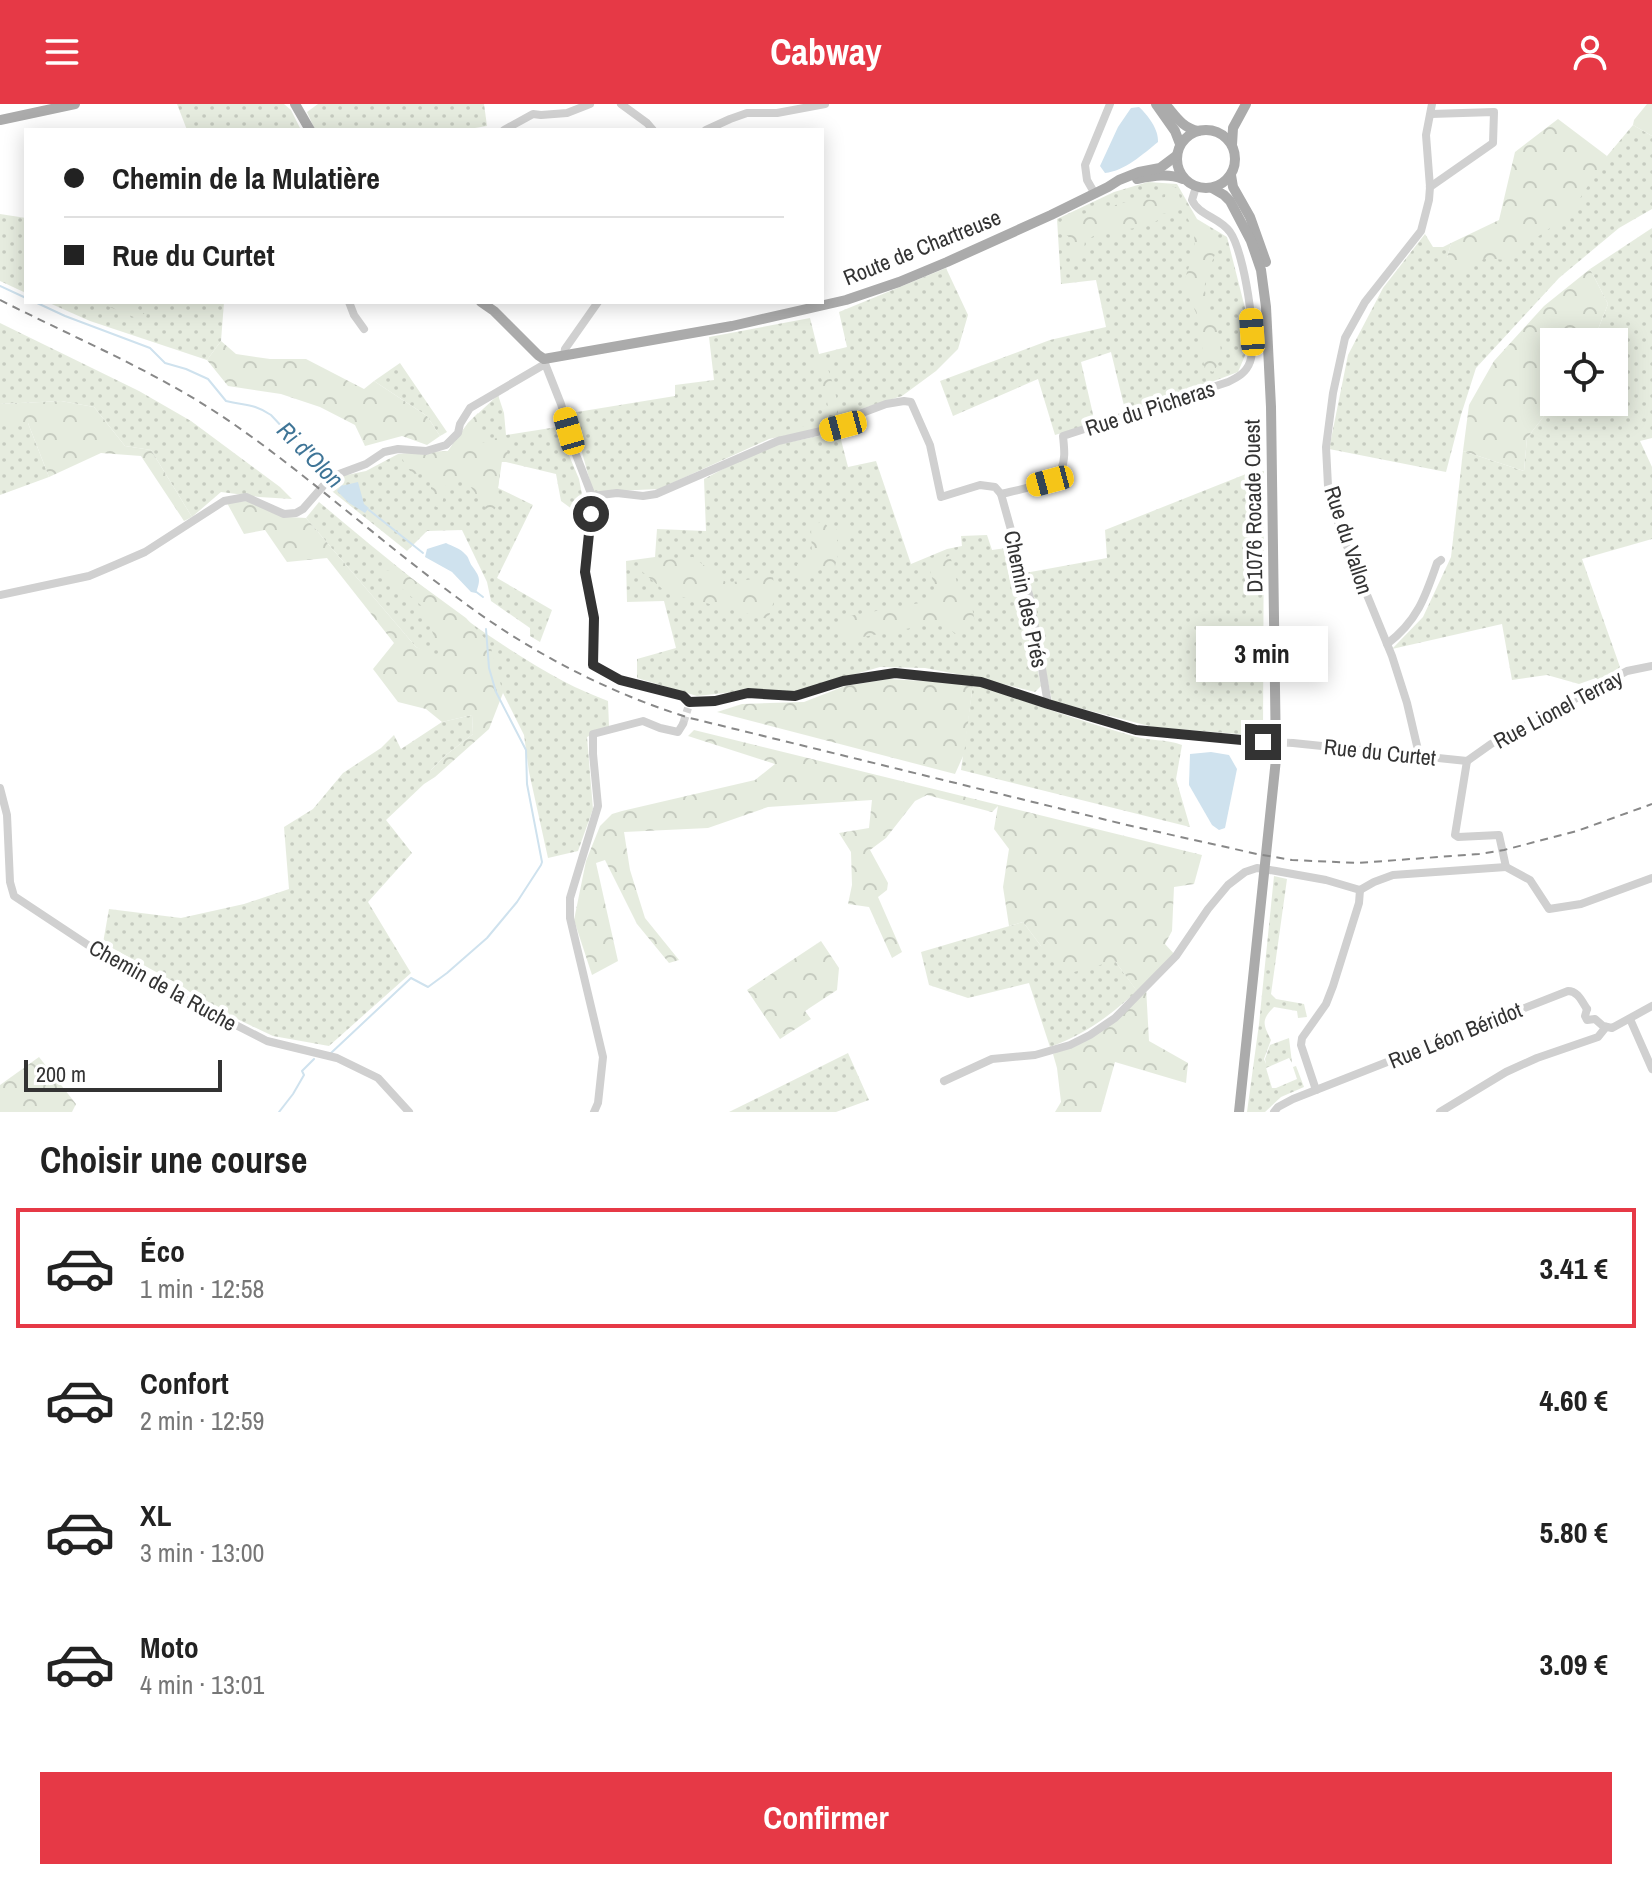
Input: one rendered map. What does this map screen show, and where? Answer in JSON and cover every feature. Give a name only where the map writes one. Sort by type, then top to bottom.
[{"type":"main road","points":[[0,120],[75,104]]},
{"type":"main road","points":[[295,104],[309,128]]},
{"type":"main road","points":[[1156,104],[1175,131],[1180,144]]},
{"type":"main road","points":[[1165,104],[1182,124],[1198,131],[1214,131],[1232,145]]},
{"type":"main road","points":[[1198,131],[1180,144],[1176,164],[1183,179],[1196,187],[1212,188],[1231,175],[1235,165],[1233,128],[1244,106]]},
{"type":"main road","points":[[1214,131],[1244,106]]},
{"type":"main road","name":"Route de Chartreuse","points":[[545,362],[564,355],[732,326],[846,300],[928,270],[1129,176],[1160,168],[1176,156]]},
{"type":"main road","name":"Route de Chartreuse","points":[[1108,187],[1160,175],[1183,179]]},
{"type":"main road","points":[[1231,175],[1233,187],[1260,243],[1270,283],[1274,361],[1271,407]]},
{"type":"main road","name":"D1076 Rocade Ouest","points":[[1212,188],[1230,201],[1251,241],[1261,270],[1271,407],[1277,738],[1275,784],[1239,1112]]},
{"type":"main road","points":[[484,304],[545,362]]},
{"type":"street","points":[[508,128],[533,114],[567,113],[590,104]]},
{"type":"street","points":[[621,104],[651,128]]},
{"type":"street","points":[[710,128],[747,113],[777,113],[825,104]]},
{"type":"street","points":[[1095,194],[1087,180],[1085,165],[1110,104]]},
{"type":"street","name":"Rue du Vallon","points":[[1418,756],[1407,703],[1387,644],[1340,529],[1328,486],[1326,447],[1345,338],[1365,302],[1421,231],[1429,200],[1426,135],[1432,104]]},
{"type":"street","points":[[1472,113],[1477,104]]},
{"type":"street","points":[[1430,187],[1493,143],[1494,112],[1431,114]]},
{"type":"street","name":"Rue du Picheras","points":[[592,496],[656,494],[778,441],[843,426],[854,416],[904,401],[911,402],[930,445],[941,497],[980,485],[995,487],[1001,494],[1050,481],[1061,472],[1065,455],[1063,436],[1228,382],[1239,377],[1249,366],[1252,351],[1251,313],[1234,240],[1223,224],[1197,209],[1192,200],[1196,187]]},
{"type":"street","points":[[350,304],[364,329]]},
{"type":"street","points":[[564,355],[597,304]]},
{"type":"street","points":[[0,595],[89,576],[145,552],[224,501],[246,497],[284,514],[296,513],[331,477],[366,464],[384,452],[398,449],[426,451],[446,445],[458,433],[470,408],[545,362],[592,496],[585,572],[594,618],[593,665],[620,680],[683,696],[688,705],[748,693],[795,696],[843,681],[895,673],[981,682],[1136,730],[1263,742]]},
{"type":"street","name":"Chemin des Prés","points":[[1001,494],[1030,598],[1048,704]]},
{"type":"street","points":[[1387,644],[1404,631],[1425,598],[1437,563],[1441,560]]},
{"type":"street","name":"Rue Lionel Terray","points":[[1467,761],[1491,744],[1627,671],[1652,666]]},
{"type":"street","points":[[594,1112],[598,1103],[603,1057],[570,918],[570,898],[598,806],[593,734],[643,721],[678,732],[683,724]]},
{"type":"street","name":"Rue du Curtet","points":[[1293,743],[1467,761]]},
{"type":"street","points":[[1467,761],[1455,835],[1499,835],[1506,866]]},
{"type":"street","name":"Chemin de la Ruche","points":[[0,788],[7,815],[10,882],[14,896],[138,975],[267,1041],[337,1058],[378,1078],[409,1112]]},
{"type":"street","points":[[944,1081],[992,1059],[1035,1055],[1070,1045],[1115,1018],[1176,956],[1228,885],[1245,872],[1257,868],[1326,880],[1360,890],[1393,875],[1506,866],[1530,880],[1549,909],[1581,904],[1652,878]]},
{"type":"street","points":[[1274,1112],[1283,1104],[1316,1090],[1301,1045],[1302,1038],[1326,1004],[1359,903],[1360,890]]},
{"type":"street","name":"Rue Léon Béridot","points":[[1316,1090],[1568,991],[1578,995],[1587,1009],[1587,1020],[1595,1019],[1609,1027]]},
{"type":"street","points":[[1440,1112],[1506,1072],[1598,1037],[1609,1027],[1652,1006]]},
{"type":"street","points":[[1630,1019],[1652,1069]]},
{"type":"green space","points":[[177,104],[284,104],[291,110],[300,128],[186,128]]},
{"type":"green space","points":[[318,104],[484,104],[487,126],[314,128],[307,112]]},
{"type":"green space","points":[[1647,104],[1652,104],[1652,136],[1633,125]]},
{"type":"green space","points":[[1558,119],[1607,156],[1570,214],[1505,260],[1486,258],[1456,273],[1447,258],[1451,243],[1499,220],[1515,152]]},
{"type":"green space","points":[[1633,125],[1652,136],[1652,209],[1619,228],[1559,278],[1476,368],[1446,472],[1329,449],[1348,355],[1383,288],[1425,234],[1433,247],[1451,243],[1447,258],[1607,156]]},
{"type":"green space","points":[[1148,182],[1177,184],[1197,219],[1227,237],[1246,312],[1247,351],[1238,372],[1126,414],[1111,352],[1081,362],[1095,423],[1055,435],[1038,379],[953,416],[940,381],[1050,340],[1106,327],[1096,280],[1061,284],[1057,219],[1114,192]]},
{"type":"green space","points":[[1167,184],[1177,188],[1182,205],[1170,213],[1160,214],[1158,220],[1148,226],[1097,234],[1085,241],[1080,260],[1071,252],[1068,236],[1060,231],[1062,220],[1137,199],[1165,197]]},
{"type":"green space","points":[[1187,212],[1218,241],[1205,284],[1221,352],[1213,372],[1205,369],[1200,324],[1185,282],[1194,245],[1194,233]]},
{"type":"green space","points":[[0,214],[24,218],[24,292],[0,281]]},
{"type":"green space","points":[[1652,228],[1652,438],[1640,441],[1652,467],[1652,539],[1582,559],[1620,667],[1602,683],[1596,678],[1579,684],[1547,675],[1512,680],[1502,624],[1392,649],[1423,617],[1451,557],[1463,451],[1524,471],[1527,438],[1544,416],[1628,416],[1628,328],[1599,328],[1608,304],[1590,269]]},
{"type":"green space","points":[[946,268],[968,315],[958,349],[936,371],[902,396],[839,416],[840,424],[769,439],[659,489],[593,492],[571,413],[675,396],[675,385],[714,380],[709,337],[810,318],[819,354],[847,347],[839,312]]},
{"type":"green space","points":[[1590,269],[1608,304],[1599,328],[1540,328],[1540,416],[1544,416],[1527,438],[1524,471],[1463,451],[1469,405],[1494,361],[1544,306]]},
{"type":"green space","points":[[52,304],[224,304],[221,341],[207,360],[90,321]]},
{"type":"green space","points":[[103,304],[132,304],[147,316],[136,318]]},
{"type":"green space","points":[[0,323],[139,391],[191,421],[292,499],[221,492],[192,517],[151,450],[125,446],[94,407],[61,401],[0,404]]},
{"type":"green space","points":[[221,341],[236,354],[270,359],[306,359],[364,389],[374,381],[427,416],[440,436],[427,445],[402,436],[365,446],[355,425],[320,407],[281,394],[228,386],[207,360]]},
{"type":"green space","points":[[816,357],[824,357],[833,383],[837,402],[835,419],[831,426],[777,437],[777,432],[827,421],[830,414]]},
{"type":"green space","points":[[400,363],[447,432],[440,436],[427,416],[374,381]]},
{"type":"green space","points":[[498,395],[506,435],[557,427],[579,479],[587,520],[561,501],[556,474],[502,461],[498,488],[533,505],[497,578],[552,610],[540,642],[530,636],[530,628],[491,601],[487,582],[462,530],[427,531],[407,551],[328,488],[337,477],[366,471],[398,454],[448,451],[468,423]]},
{"type":"green space","points":[[61,401],[94,407],[125,446],[151,450],[192,517],[184,521],[141,456],[101,453],[49,477],[28,423],[0,423],[0,404]]},
{"type":"green space","points":[[478,413],[482,443],[505,435],[509,462],[501,462],[500,503],[490,514],[465,479],[446,485],[441,509],[431,504],[431,473],[412,474],[399,454],[448,451]]},
{"type":"green space","points":[[0,423],[28,423],[49,477],[0,495]]},
{"type":"green space","points":[[839,432],[848,467],[876,461],[911,564],[962,546],[961,536],[987,535],[992,550],[1013,547],[1041,686],[1035,692],[925,668],[880,667],[793,692],[752,690],[697,696],[637,678],[637,659],[676,648],[664,601],[627,602],[626,561],[655,557],[657,529],[706,531],[704,479],[765,447]]},
{"type":"green space","points":[[1264,471],[1263,736],[1153,727],[1052,701],[1025,573],[1107,558],[1105,530],[1251,472]]},
{"type":"green space","points":[[246,501],[288,517],[306,518],[416,647],[441,657],[424,608],[382,571],[399,569],[466,618],[490,644],[503,693],[489,729],[435,777],[430,771],[473,734],[472,715],[442,722],[426,709],[398,702],[373,669],[394,643],[327,558],[287,562],[265,530],[244,534],[227,503]]},
{"type":"green space","points":[[319,502],[436,598],[498,642],[563,681],[608,701],[609,726],[587,737],[593,809],[578,851],[548,858],[524,735],[503,693],[416,647],[306,518]]},
{"type":"green space","points":[[822,521],[833,531],[851,525],[851,535],[837,540],[839,552],[835,566],[798,576],[795,566],[812,555],[811,527]]},
{"type":"green space","points":[[950,555],[960,595],[972,607],[975,622],[967,623],[964,630],[955,634],[943,622],[847,640],[838,631],[849,616],[925,602],[936,592],[929,567]]},
{"type":"green space","points":[[693,557],[727,583],[773,576],[775,598],[768,619],[667,593],[638,568],[647,562]]},
{"type":"green space","points":[[889,679],[973,684],[964,754],[955,774],[717,712],[742,704],[804,702],[845,686]]},
{"type":"green space","points":[[973,684],[1139,738],[1182,745],[1176,779],[1190,827],[961,770]]},
{"type":"green space","points":[[472,715],[473,734],[446,755],[431,770],[435,777],[386,820],[412,853],[368,902],[411,973],[329,1046],[273,1036],[210,1006],[180,985],[103,943],[109,909],[181,918],[244,904],[289,889],[284,827],[313,809],[343,773],[381,748],[394,735],[401,749],[442,722]]},
{"type":"green space","points":[[694,730],[1202,855],[1194,884],[1174,887],[1172,931],[1165,944],[1176,956],[1146,987],[1149,1041],[1188,1063],[1186,1083],[1115,1062],[1101,1112],[1055,1112],[1061,1102],[1053,1054],[1096,1034],[1139,994],[1115,961],[1074,972],[1041,946],[1023,922],[1009,926],[1003,887],[1009,849],[994,829],[998,806],[992,812],[927,795],[915,801],[886,838],[870,850],[888,883],[887,890],[878,897],[902,952],[892,958],[869,907],[848,904],[852,885],[851,852],[839,833],[869,828],[872,800],[768,807],[708,828],[624,832],[630,870],[645,918],[679,960],[669,963],[637,924],[605,860],[596,863],[618,961],[592,975],[574,920],[586,861],[600,826],[612,814],[622,811],[755,780],[775,764],[688,736]]},
{"type":"green space","points":[[1274,876],[1287,879],[1271,994],[1276,999],[1304,1004],[1307,1017],[1298,1018],[1297,1011],[1274,1007],[1265,1019],[1271,1040],[1264,1059],[1266,1064],[1270,1045],[1289,1038],[1292,1063],[1289,1058],[1266,1068],[1272,1088],[1297,1079],[1293,1067],[1296,1066],[1304,1087],[1281,1097],[1265,1112],[1247,1112],[1259,1024]]},
{"type":"green space","points":[[1023,922],[1041,946],[1115,961],[1137,991],[1096,1024],[1050,1047],[1029,983],[968,998],[929,985],[921,952]]},
{"type":"green space","points":[[821,941],[839,968],[837,990],[805,1011],[811,1019],[780,1039],[747,990]]},
{"type":"green space","points":[[848,1053],[869,1100],[836,1112],[729,1112]]},
{"type":"green space","points":[[39,1057],[76,1104],[72,1112],[0,1112],[0,1085]]},
{"type":"water","points":[[1139,107],[1152,123],[1158,142],[1127,165],[1105,173],[1100,166],[1118,127],[1131,108]]},
{"type":"water","points":[[358,482],[364,504],[369,508],[365,513],[337,491],[341,486]]},
{"type":"water","points":[[446,543],[461,551],[477,573],[479,584],[476,593],[471,592],[452,572],[425,557],[427,549]]},
{"type":"water","points":[[1211,752],[1229,755],[1237,769],[1225,828],[1219,830],[1212,825],[1189,785],[1190,754]]},
{"type":"waterway","name":"Ri d'Olon","points":[[0,286],[24,297]]},
{"type":"waterway","name":"Ri d'Olon","points":[[39,304],[150,348],[165,363],[208,379],[226,401],[265,411],[327,475]]},
{"type":"waterway","name":"Ri d'Olon","points":[[332,479],[343,487]]},
{"type":"waterway","name":"Ri d'Olon","points":[[369,510],[423,553]]},
{"type":"waterway","name":"Ri d'Olon","points":[[475,591],[483,597]]},
{"type":"waterway","name":"Ri d'Olon","points":[[331,1053],[411,978],[428,987],[487,938],[517,902],[541,865],[527,784],[526,750],[496,692],[489,668],[486,629]]},
{"type":"waterway","name":"Ri d'Olon","points":[[279,1112],[304,1075],[302,1071],[314,1059]]},
{"type":"tunnel","points":[[683,724],[688,708]]},
{"type":"tunnel","points":[[1263,742],[1293,743]]},
{"type":"railway","points":[[0,300],[149,374],[235,425],[455,596],[509,634],[597,682],[690,718],[1127,825],[1292,860],[1357,863],[1479,854],[1577,831],[1652,804]]},
{"type":"route","points":[[591,514],[585,572],[594,618],[593,665],[620,680],[683,696],[689,702],[715,701],[748,693],[795,696],[843,681],[895,673],[981,682],[1136,730],[1263,742]]}]
